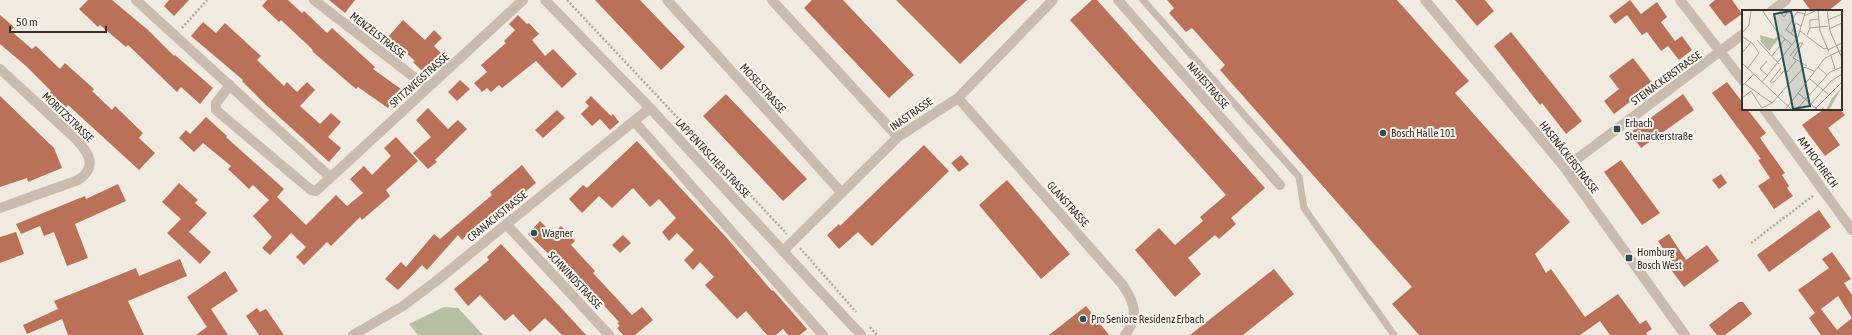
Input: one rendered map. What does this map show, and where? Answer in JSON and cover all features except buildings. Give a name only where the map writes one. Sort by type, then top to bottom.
[{"type":"street","points":[[136,0],[330,177]]},
{"type":"street","name":"MENZELSTRASSE","points":[[314,0],[428,88]]},
{"type":"street","name":"SPITZWEGSTRASSE","points":[[230,85],[216,103],[216,110],[311,190],[316,191],[523,0]]},
{"type":"street","name":"LAPPENTASCHER STRASSE","points":[[545,0],[650,108],[784,250],[861,335]]},
{"type":"street","name":"MOSELSTRASSE","points":[[667,0],[842,192]]},
{"type":"street","points":[[772,0],[898,137]]},
{"type":"street","name":"INASTRASSE","points":[[784,250],[898,137],[958,98],[1053,0]]},
{"type":"street","name":"NAHESTRASSE","points":[[1118,0],[1280,185]]},
{"type":"street","name":"HASENÄCKERSTRASSE","points":[[1425,0],[1565,168],[1685,335]]},
{"type":"street","points":[[1680,0],[1742,80]]},
{"type":"street","points":[[1773,10],[1786,0]]},
{"type":"street","name":"STEINACKERSTRASSE","points":[[1565,168],[1742,35]]},
{"type":"street","name":"MORITZSTRASSE","points":[[0,69],[76,138],[87,152],[90,161],[86,175],[78,180],[0,208]]},
{"type":"street","name":"GLANSTRASSE","points":[[958,98],[1122,284],[1132,298],[1134,314],[1126,335]]},
{"type":"street","name":"CRANACHSTRASSE","points":[[354,335],[403,306],[436,282],[650,108]]},
{"type":"street","name":"AM HOCHRECH","points":[[1765,110],[1852,230]]},
{"type":"street","points":[[634,121],[823,335]]},
{"type":"street","name":"SCHWINDSTRASSE","points":[[506,224],[609,335]]},
{"type":"lane","points":[[1143,0],[1299,177],[1304,208],[1394,335]]},
{"type":"path","points":[[174,36],[207,0]]},
{"type":"path","points":[[567,0],[793,240],[862,317]]},
{"type":"path","points":[[1751,243],[1822,189]]},
{"type":"path","points":[[867,323],[877,335]]},
{"type":"green space","points":[[444,307],[458,308],[483,335],[418,335],[409,324]]},
{"type":"place","name":"Erbach Steinackerstraße","points":[[1617,129]]},
{"type":"place","name":"Bosch Halle 101","points":[[1383,133]]},
{"type":"place","name":"Wagner","points":[[534,233]]},
{"type":"place","name":"Homburg Bosch West","points":[[1629,258]]},
{"type":"place","name":"Pro Seniore Residenz Erbach","points":[[1083,319]]}]
